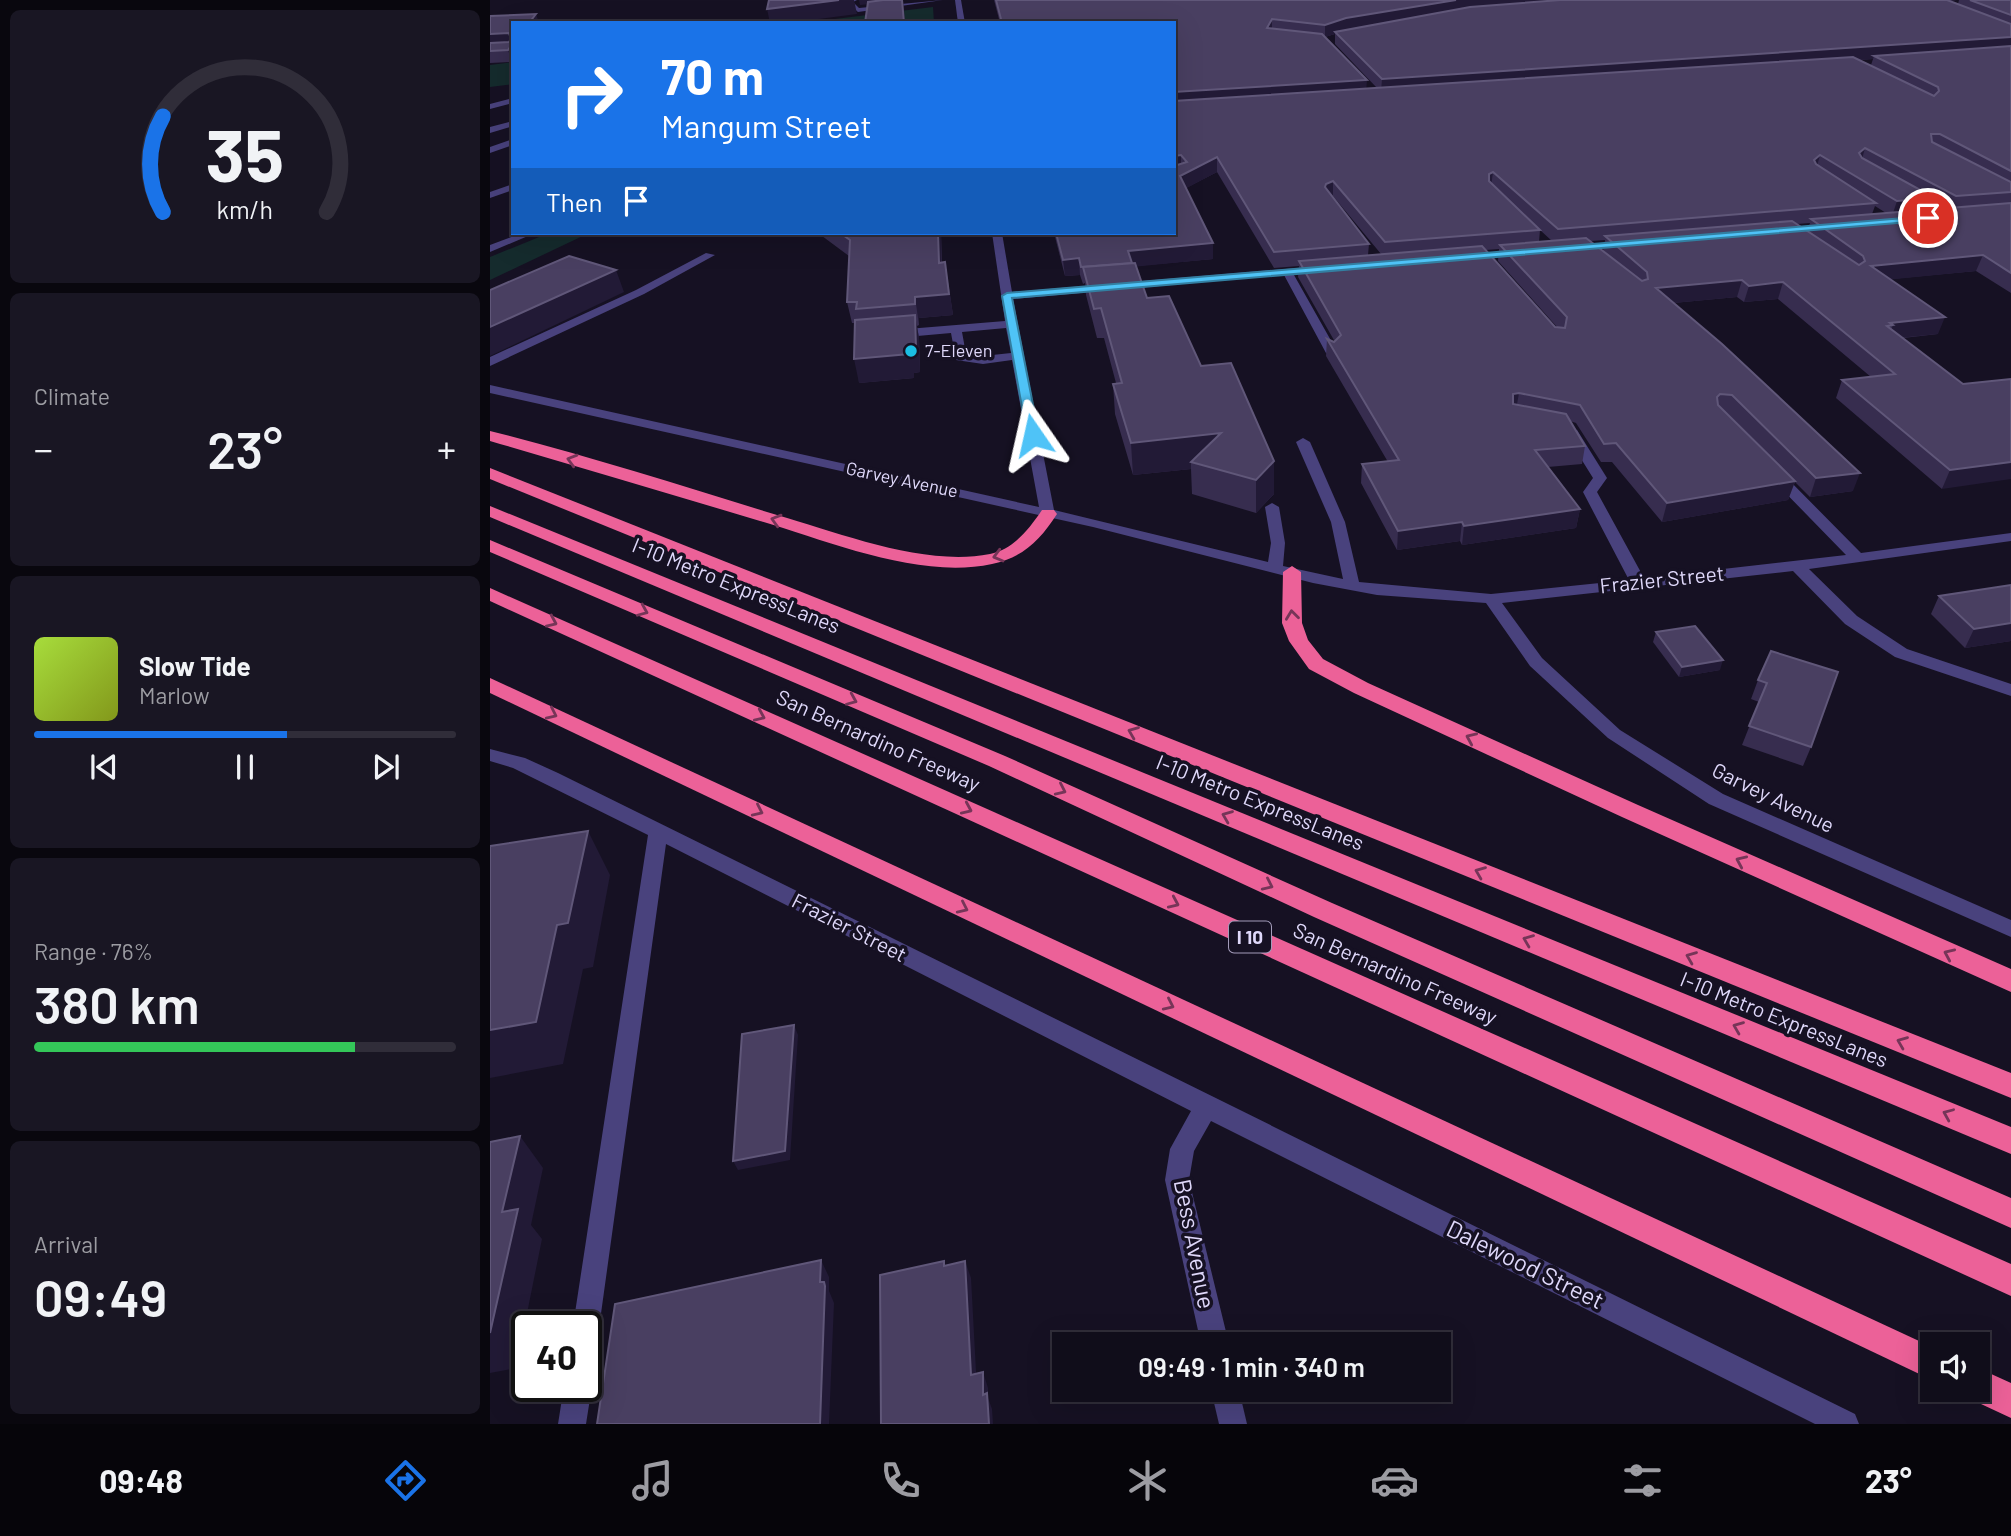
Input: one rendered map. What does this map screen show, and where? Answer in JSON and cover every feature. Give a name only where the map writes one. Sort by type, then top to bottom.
[{"type":"highway","points":[[490,436],[834,537],[936,559],[977,561],[1006,555],[1032,540],[1048,514]]},
{"type":"highway","points":[[490,473],[2011,1086]]},
{"type":"highway","name":"I-10 Metro ExpressLanes","points":[[490,511],[2011,1141]]},
{"type":"highway","points":[[490,545],[997,761],[1323,910],[2011,1213]]},
{"type":"highway","points":[[1294,573],[1292,623],[1298,641],[1316,664],[1362,688],[1630,811],[2011,981]]},
{"type":"highway","name":"San Bernardino Freeway","points":[[490,594],[2011,1280]]},
{"type":"highway","points":[[490,685],[1920,1358]]},
{"type":"highway","points":[[1990,1391],[2011,1401]]},
{"type":"street","points":[[854,0],[847,1],[858,10],[940,0]]},
{"type":"street","points":[[958,0],[962,21]]},
{"type":"street","points":[[490,107],[511,101]]},
{"type":"street","points":[[490,130],[511,124]]},
{"type":"street","points":[[490,150],[511,143]]},
{"type":"street","points":[[490,195],[511,188]]},
{"type":"street","points":[[490,249],[525,235]]},
{"type":"street","points":[[998,235],[1011,324],[1048,514]]},
{"type":"street","points":[[490,362],[640,292],[710,255]]},
{"type":"street","points":[[1007,296],[1327,269]]},
{"type":"street","points":[[1287,272],[1332,353]]},
{"type":"street","points":[[882,335],[1011,324]]},
{"type":"street","points":[[956,329],[960,357],[983,360],[1018,356]]},
{"type":"street","name":"Garvey Avenue","points":[[490,390],[1048,514],[1294,573]]},
{"type":"street","points":[[1556,425],[1569,428],[1600,478],[1590,492],[1639,583]]},
{"type":"street","points":[[1303,442],[1338,522],[1352,586]]},
{"type":"street","points":[[1768,466],[1858,558]]},
{"type":"street","points":[[1272,507],[1278,543],[1294,573]]},
{"type":"street","name":"Frazier Street","points":[[1294,573],[1377,590],[1491,599],[1797,566],[2011,537]]},
{"type":"street","points":[[1797,566],[1851,620],[1901,653],[2011,690]]},
{"type":"street","name":"Garvey Avenue","points":[[1491,599],[1536,662],[1614,734],[1716,799],[2011,929]]},
{"type":"street","name":"Frazier Street","points":[[490,755],[551,778],[1206,1107]]},
{"type":"street","points":[[588,1311],[658,832]]},
{"type":"street","name":"Bess Avenue","points":[[1206,1107],[1182,1149],[1177,1180],[1212,1332]]},
{"type":"street","name":"Dalewood Street","points":[[1206,1107],[1845,1424]]},
{"type":"street","points":[[572,1424],[575,1402]]},
{"type":"street","points":[[1228,1402],[1233,1424]]},
{"type":"green space","points":[[933,7],[934,21],[818,21]]},
{"type":"green space","points":[[511,62],[511,84],[490,87],[490,65]]},
{"type":"green space","points":[[544,235],[585,235],[490,280],[490,257]]},
{"type":"building","points":[[769,0],[839,0],[767,9]]},
{"type":"building","points":[[902,0],[904,21],[865,21],[868,2]]},
{"type":"building","points":[[996,0],[1456,0],[1346,18],[1325,25],[1272,19],[1267,28],[1322,34],[1367,80],[1176,92],[1176,21],[1001,21]]},
{"type":"building","points":[[1560,0],[1947,0],[2011,24],[2011,37],[1382,79],[1335,32],[1470,7]]},
{"type":"building","points":[[1970,0],[2011,0],[2011,15]]},
{"type":"building","points":[[536,14],[531,21],[511,21],[511,39],[509,33],[490,34],[490,16]]},
{"type":"building","points":[[511,39],[508,50],[490,51],[490,43],[509,42]]},
{"type":"building","points":[[2011,46],[2011,171],[1940,134],[1931,134],[1932,142],[2011,182],[2011,192],[1956,196],[1865,148],[1859,153],[1862,158],[1935,198],[1897,201],[1820,155],[1814,160],[1816,164],[1876,203],[1558,229],[1493,172],[1489,174],[1489,181],[1540,230],[1385,242],[1333,181],[1325,187],[1369,244],[1274,252],[1217,157],[1180,176],[1213,243],[1128,251],[1132,263],[1081,267],[1079,258],[1063,260],[1057,235],[1176,235],[1176,165],[1187,162],[1181,155],[1176,156],[1176,101],[1853,57],[1934,96],[1939,91],[1938,87],[1874,56]]},
{"type":"building","points":[[2011,203],[2011,273],[1983,255],[1871,266],[1945,317],[1890,323],[1893,325],[1887,326],[1963,384],[2011,379],[2011,462],[1950,470],[1842,380],[1895,374],[1783,282],[1749,286],[1742,280],[1656,288],[1722,344],[1860,473],[1816,478],[1732,395],[1720,394],[1717,397],[1718,405],[1795,481],[1667,503],[1616,443],[1604,444],[1580,405],[1519,393],[1513,394],[1513,404],[1566,414],[1585,446],[1535,450],[1580,509],[1464,526],[1462,522],[1398,531],[1362,464],[1399,460],[1327,339],[1334,342],[1341,335],[1299,261],[1482,246],[1555,327],[1565,328],[1567,317],[1500,245],[1586,238],[1642,281],[1648,279],[1647,272],[1605,236],[1792,221],[1859,265],[1865,261],[1863,256],[1811,219]]},
{"type":"building","points":[[843,235],[938,235],[939,263],[945,262],[949,294],[915,297],[915,304],[856,309],[857,302],[847,302],[850,240]]},
{"type":"building","points":[[569,256],[616,270],[490,327],[490,290]]},
{"type":"building","points":[[1135,263],[1147,298],[1169,296],[1201,366],[1231,363],[1274,461],[1256,480],[1191,462],[1221,433],[1131,443],[1113,384],[1122,383],[1101,308],[1094,309],[1083,267]]},
{"type":"building","points":[[915,315],[916,348],[909,349],[909,354],[854,359],[855,320]]},
{"type":"building","points":[[2011,585],[2011,623],[1974,629],[1939,596]]},
{"type":"building","points":[[1695,626],[1723,660],[1682,667],[1656,632]]},
{"type":"building","points":[[1771,651],[1838,672],[1811,747],[1749,726],[1767,683],[1758,680]]},
{"type":"building","points":[[588,831],[568,923],[557,925],[536,1022],[490,1030],[490,846]]},
{"type":"building","points":[[794,1025],[785,1151],[733,1161],[742,1034]]},
{"type":"building","points":[[520,1136],[502,1212],[518,1209],[490,1333],[490,1142]]},
{"type":"building","points":[[821,1260],[820,1282],[824,1282],[825,1286],[820,1424],[597,1424],[615,1304]]},
{"type":"building","points":[[944,1261],[944,1266],[965,1261],[971,1375],[983,1372],[983,1395],[987,1393],[989,1424],[881,1424],[880,1275]]},
{"type":"place","name":"7-Eleven","points":[[911,351]]},
{"type":"route","points":[[1033,435],[1007,296],[1928,218]]}]
